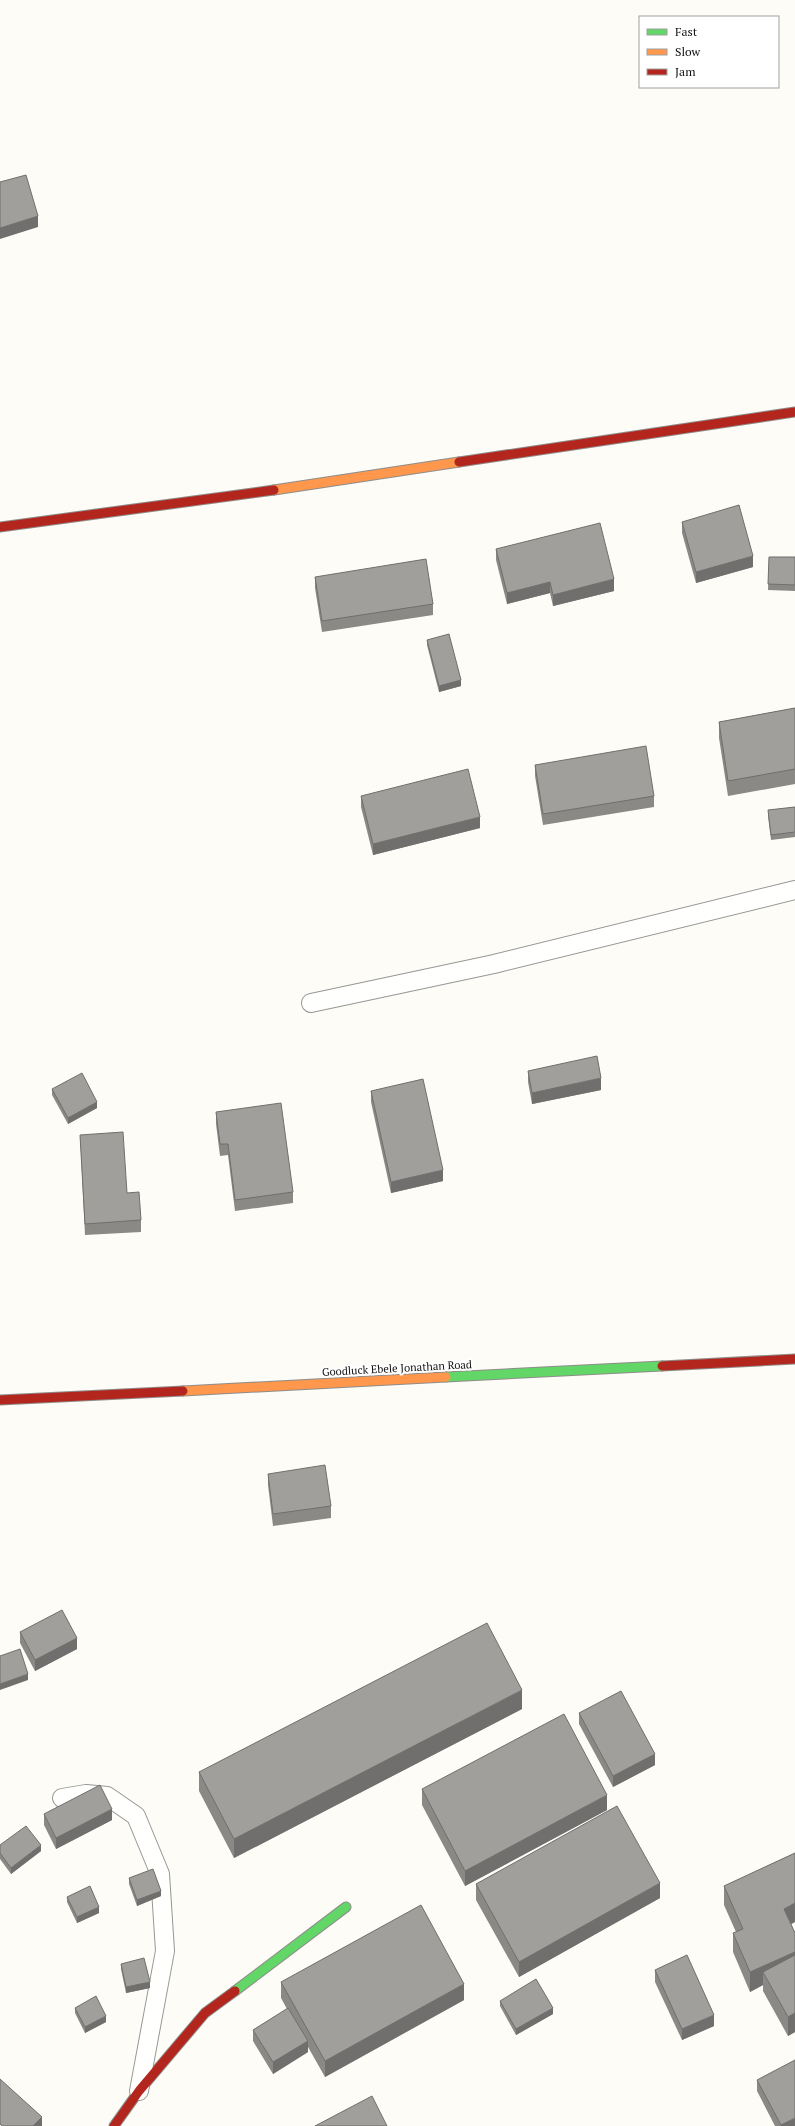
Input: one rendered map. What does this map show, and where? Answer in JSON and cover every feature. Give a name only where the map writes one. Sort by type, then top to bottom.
[{"type":"street","points":[[0,527],[216,499],[795,412]]},
{"type":"street","name":"Goodluck Ebele Jonathan Road","points":[[0,1400],[795,1359]]},
{"type":"street","points":[[114,2126],[139,2090],[205,2013],[346,1907]]},
{"type":"lane","points":[[311,1003],[494,964],[795,890]]},
{"type":"lane","points":[[62,1798],[86,1794],[107,1796],[136,1816],[160,1874],[165,1951],[139,2090]]},
{"type":"building","points":[[26,175],[38,216],[0,228],[0,182]]},
{"type":"building","points":[[739,505],[753,556],[696,572],[682,522]]},
{"type":"building","points":[[600,523],[614,579],[553,595],[550,582],[507,593],[496,549]]},
{"type":"building","points":[[769,557],[795,557],[795,585],[768,584]]},
{"type":"building","points":[[426,559],[433,604],[322,621],[315,577]]},
{"type":"building","points":[[449,634],[461,680],[439,686],[427,640]]},
{"type":"building","points":[[795,708],[795,769],[728,781],[719,722]]},
{"type":"building","points":[[646,746],[654,796],[543,814],[535,765]]},
{"type":"building","points":[[468,769],[480,817],[373,844],[361,796]]},
{"type":"building","points":[[795,807],[795,832],[771,835],[768,810]]},
{"type":"building","points":[[597,1056],[601,1078],[532,1093],[528,1071]]},
{"type":"building","points":[[82,1073],[97,1102],[68,1118],[52,1089]]},
{"type":"building","points":[[423,1079],[443,1170],[391,1182],[371,1091]]},
{"type":"building","points":[[281,1103],[293,1192],[235,1200],[228,1144],[220,1144],[216,1112]]},
{"type":"building","points":[[123,1132],[127,1193],[139,1192],[141,1220],[85,1224],[80,1135]]},
{"type":"building","points":[[325,1465],[331,1506],[273,1514],[268,1474]]},
{"type":"building","points":[[62,1610],[77,1638],[35,1660],[20,1632]]},
{"type":"building","points":[[487,1623],[522,1690],[234,1839],[199,1772]]},
{"type":"building","points":[[20,1649],[28,1674],[0,1684],[0,1656]]},
{"type":"building","points":[[621,1691],[655,1754],[613,1776],[579,1713]]},
{"type":"building","points":[[564,1714],[607,1795],[465,1871],[422,1789]]},
{"type":"building","points":[[100,1785],[112,1809],[56,1838],[44,1814]]},
{"type":"building","points":[[617,1806],[660,1883],[519,1962],[476,1884]]},
{"type":"building","points":[[26,1826],[41,1845],[11,1868],[0,1853],[0,1845]]},
{"type":"building","points":[[795,1853],[795,1903],[784,1909],[795,1933],[795,1952],[750,1972],[733,1933],[743,1929],[724,1886]]},
{"type":"building","points":[[153,1869],[161,1891],[137,1900],[129,1878]]},
{"type":"building","points":[[90,1886],[99,1907],[77,1917],[67,1897]]},
{"type":"building","points":[[421,1905],[464,1984],[325,2061],[281,1982]]},
{"type":"building","points":[[687,1955],[714,2015],[682,2029],[655,1970]]},
{"type":"building","points":[[795,1955],[795,2013],[788,2017],[763,1972]]},
{"type":"building","points":[[144,1958],[150,1982],[126,1987],[121,1964]]},
{"type":"building","points":[[536,1979],[553,2008],[516,2029],[500,2001]]},
{"type":"building","points":[[96,1996],[106,2016],[85,2027],[75,2008]]},
{"type":"building","points":[[288,2008],[308,2041],[273,2062],[253,2030]]},
{"type":"building","points":[[795,2060],[795,2118],[781,2125],[757,2080]]},
{"type":"building","points":[[0,2079],[42,2117],[33,2126],[2,2126],[0,2124]]},
{"type":"building","points":[[372,2096],[387,2126],[315,2126]]},
{"type":"traffic: fast","points":[[446,1377],[662,1366]]},
{"type":"traffic: fast","points":[[235,1991],[346,1907]]},
{"type":"traffic: slow","points":[[274,490],[459,462]]},
{"type":"traffic: slow","points":[[183,1391],[446,1377]]},
{"type":"traffic: jam","points":[[459,462],[795,412]]},
{"type":"traffic: jam","points":[[0,527],[274,490]]},
{"type":"traffic: jam","points":[[662,1366],[795,1359]]},
{"type":"traffic: jam","points":[[0,1400],[183,1391]]},
{"type":"traffic: jam","points":[[114,2126],[139,2091],[205,2013],[235,1991]]}]
